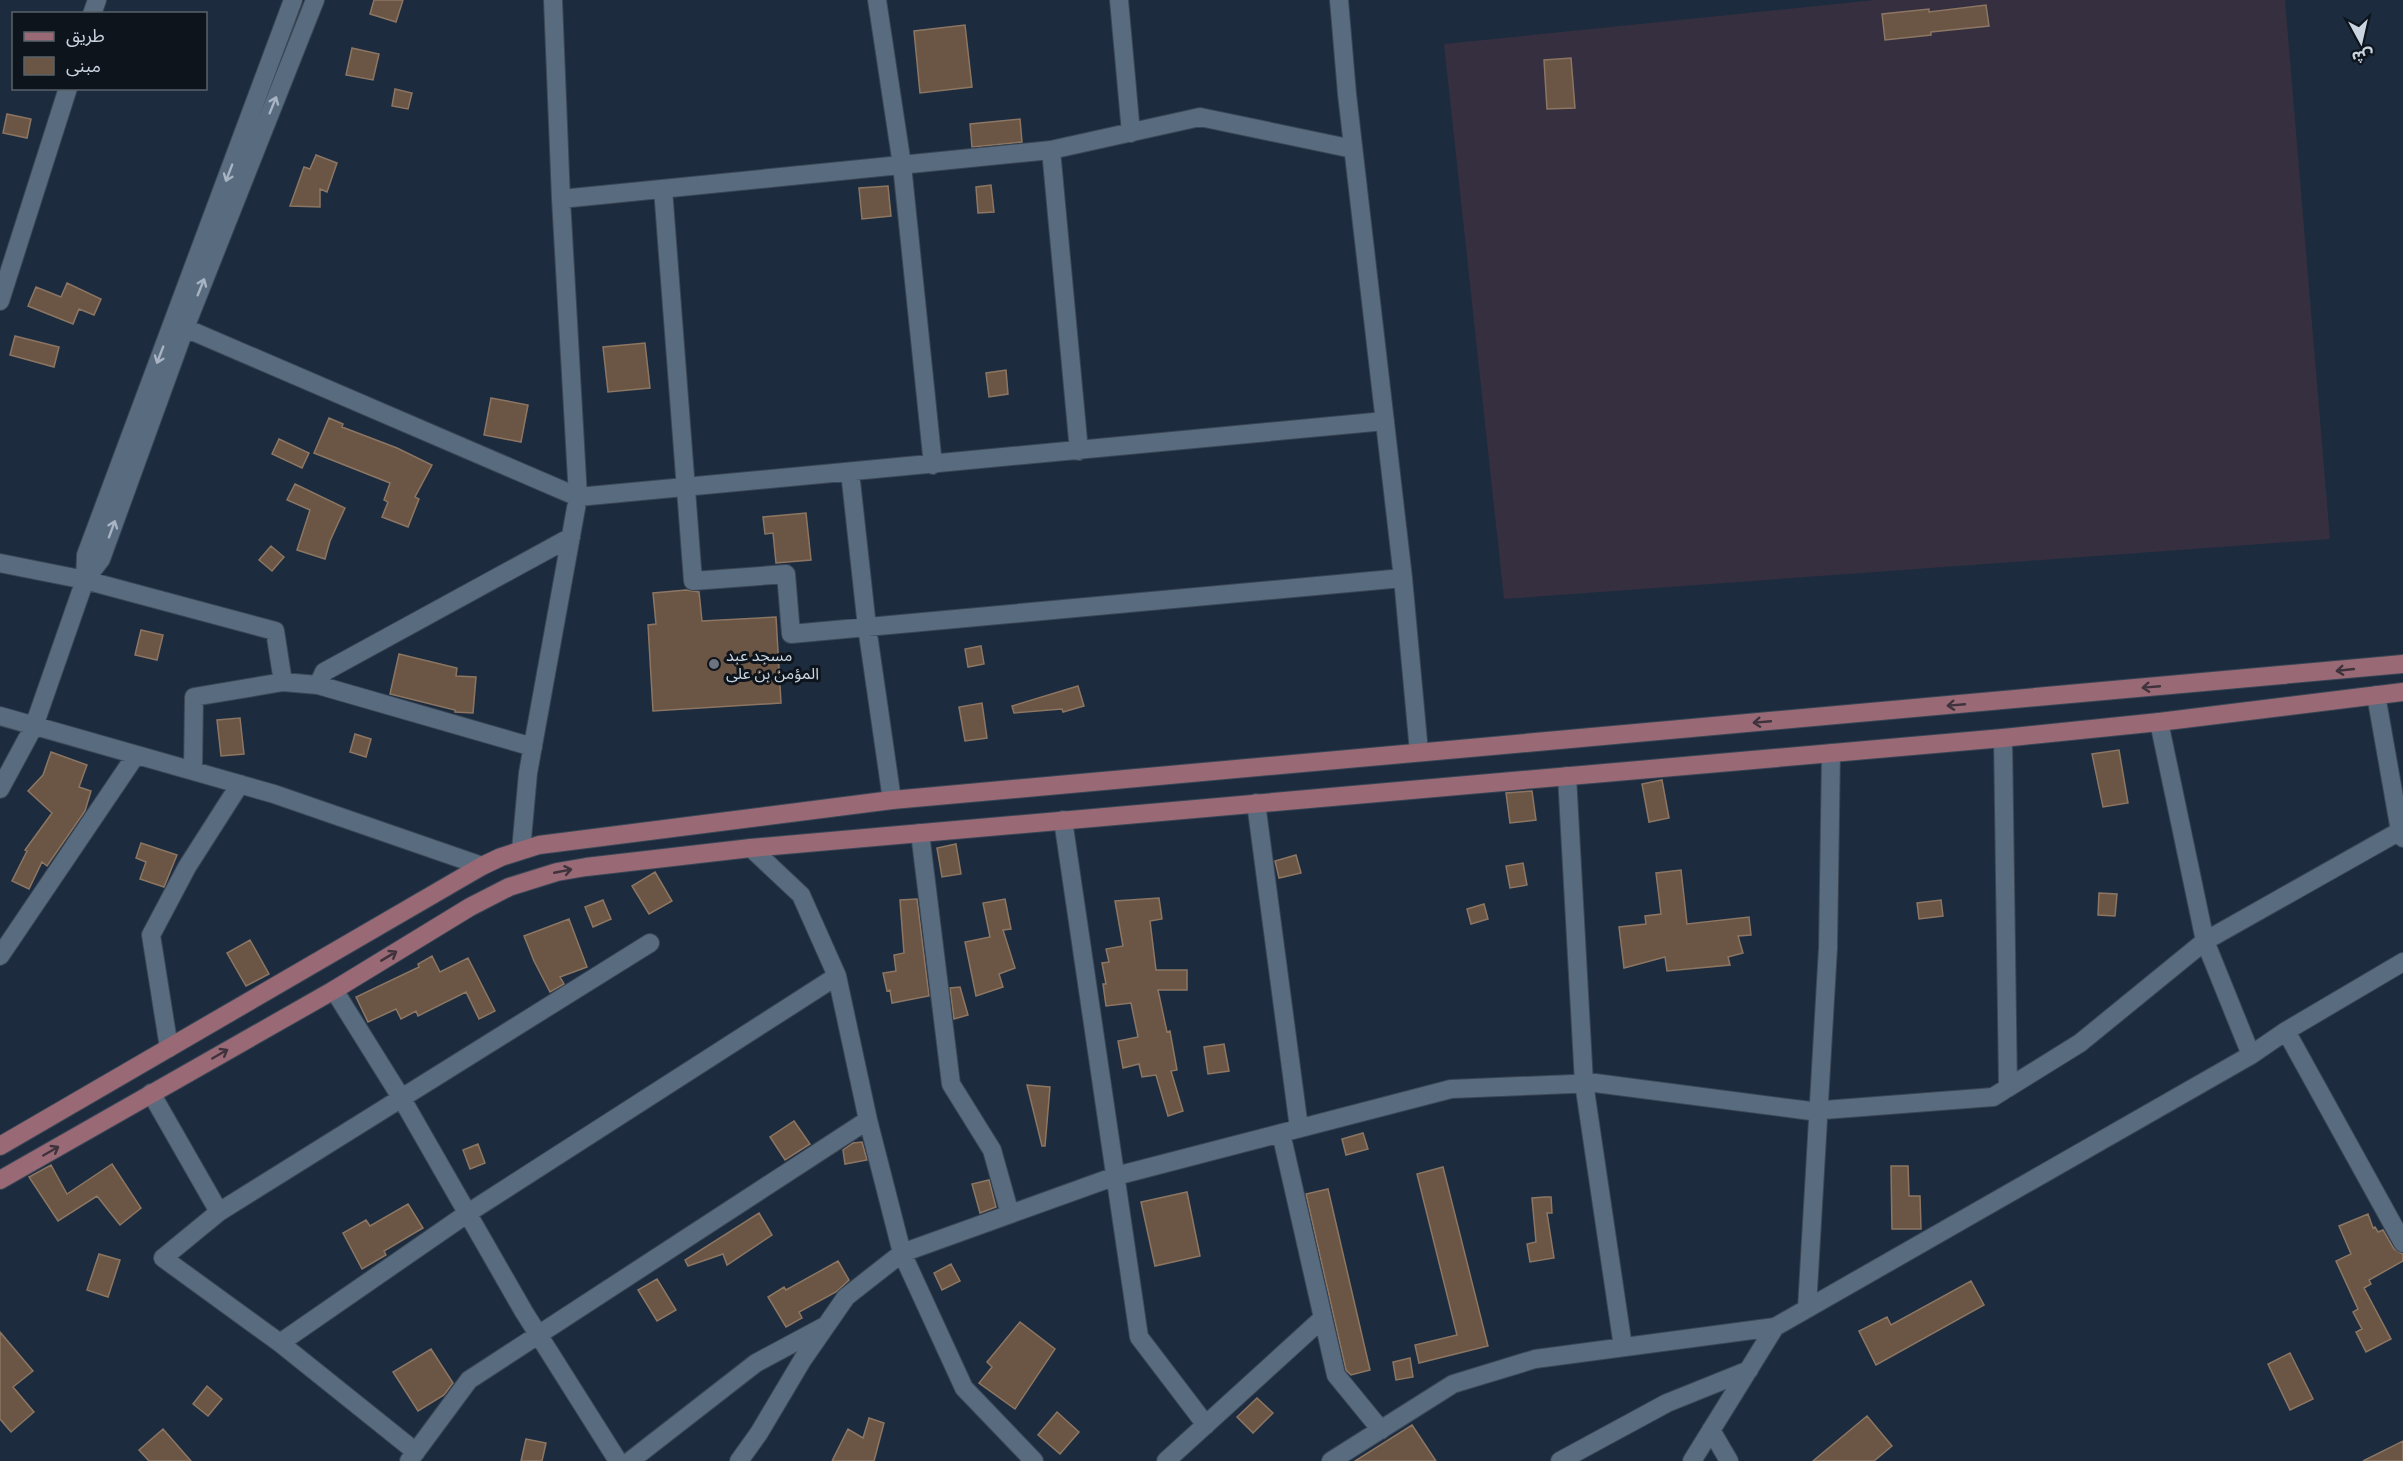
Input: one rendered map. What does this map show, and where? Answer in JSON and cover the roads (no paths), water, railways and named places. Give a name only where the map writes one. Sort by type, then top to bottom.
[{"type":"main road","points":[[0,1146],[482,866],[521,850],[557,842],[892,800],[2403,664]]},
{"type":"main road","points":[[0,1180],[334,990],[470,907],[529,879],[586,867],[751,848],[2159,723],[2403,692]]},
{"type":"street","points":[[0,789],[34,726],[85,580],[86,555],[294,0]]},
{"type":"street","points":[[85,580],[101,559],[185,328],[315,0]]},
{"type":"street","points":[[521,850],[528,773],[578,497],[561,199],[554,0]]},
{"type":"street","points":[[877,0],[902,165],[933,465]]},
{"type":"street","points":[[1119,0],[1131,132]]},
{"type":"street","points":[[1339,0],[1353,149],[1403,578],[1419,752]]},
{"type":"street","points":[[0,301],[67,90]]},
{"type":"street","points":[[561,199],[1051,150],[1200,117],[1353,149]]},
{"type":"street","points":[[1051,150],[1079,451]]},
{"type":"street","points":[[663,189],[693,581],[786,574],[791,634],[1403,578]]},
{"type":"street","points":[[185,328],[578,497],[1385,421]]},
{"type":"street","points":[[850,472],[867,627],[892,800]]},
{"type":"street","points":[[318,685],[324,672],[571,537]]},
{"type":"street","points":[[0,563],[85,580],[275,631],[283,682]]},
{"type":"street","points":[[193,771],[194,697],[283,682],[318,685],[533,747]]},
{"type":"street","points":[[739,1461],[759,1434],[803,1359],[846,1297],[902,1253],[1116,1176],[1451,1089],[1595,1083],[1811,1111],[1993,1097],[2080,1043],[2205,941],[2402,834],[2376,695]]},
{"type":"street","points":[[0,716],[240,784],[482,866]]},
{"type":"street","points":[[2159,723],[2205,941],[2251,1055]]},
{"type":"street","points":[[2003,738],[2008,1088]]},
{"type":"street","points":[[1807,1308],[1828,948],[1831,753]]},
{"type":"street","points":[[0,956],[136,755]]},
{"type":"street","points":[[1567,776],[1584,1083],[1623,1347]]},
{"type":"street","points":[[169,1048],[151,935],[187,867],[240,784]]},
{"type":"street","points":[[1256,803],[1299,1128]]},
{"type":"street","points":[[1063,820],[1139,1337],[1206,1425]]},
{"type":"street","points":[[920,833],[951,1084],[992,1150],[1010,1214]]},
{"type":"street","points":[[751,848],[801,895],[837,976],[868,1120],[902,1253],[964,1388],[1034,1461]]},
{"type":"street","points":[[650,943],[219,1212],[162,1258],[280,1343],[413,1456],[469,1380],[868,1120]]},
{"type":"street","points":[[1331,1461],[1453,1384],[1535,1359],[1775,1328],[2251,1055],[2286,1031],[2401,968]]},
{"type":"street","points":[[280,1343],[468,1213],[837,976]]},
{"type":"street","points":[[334,990],[402,1099],[539,1335],[618,1461]]},
{"type":"street","points":[[2286,1031],[2403,1243]]},
{"type":"street","points":[[151,1093],[219,1212]]},
{"type":"street","points":[[1281,1133],[1336,1375],[1381,1430]]},
{"type":"street","points":[[1166,1461],[1323,1318]]},
{"type":"street","points":[[630,1461],[756,1363],[827,1325]]},
{"type":"street","points":[[1692,1461],[1775,1328]]},
{"type":"street","points":[[1560,1461],[1667,1403],[1749,1370]]},
{"type":"street","points":[[1711,1430],[1729,1461]]},
{"type":"place","name":"مسجد عبد المؤمن بن على","points":[[714,664]]}]
